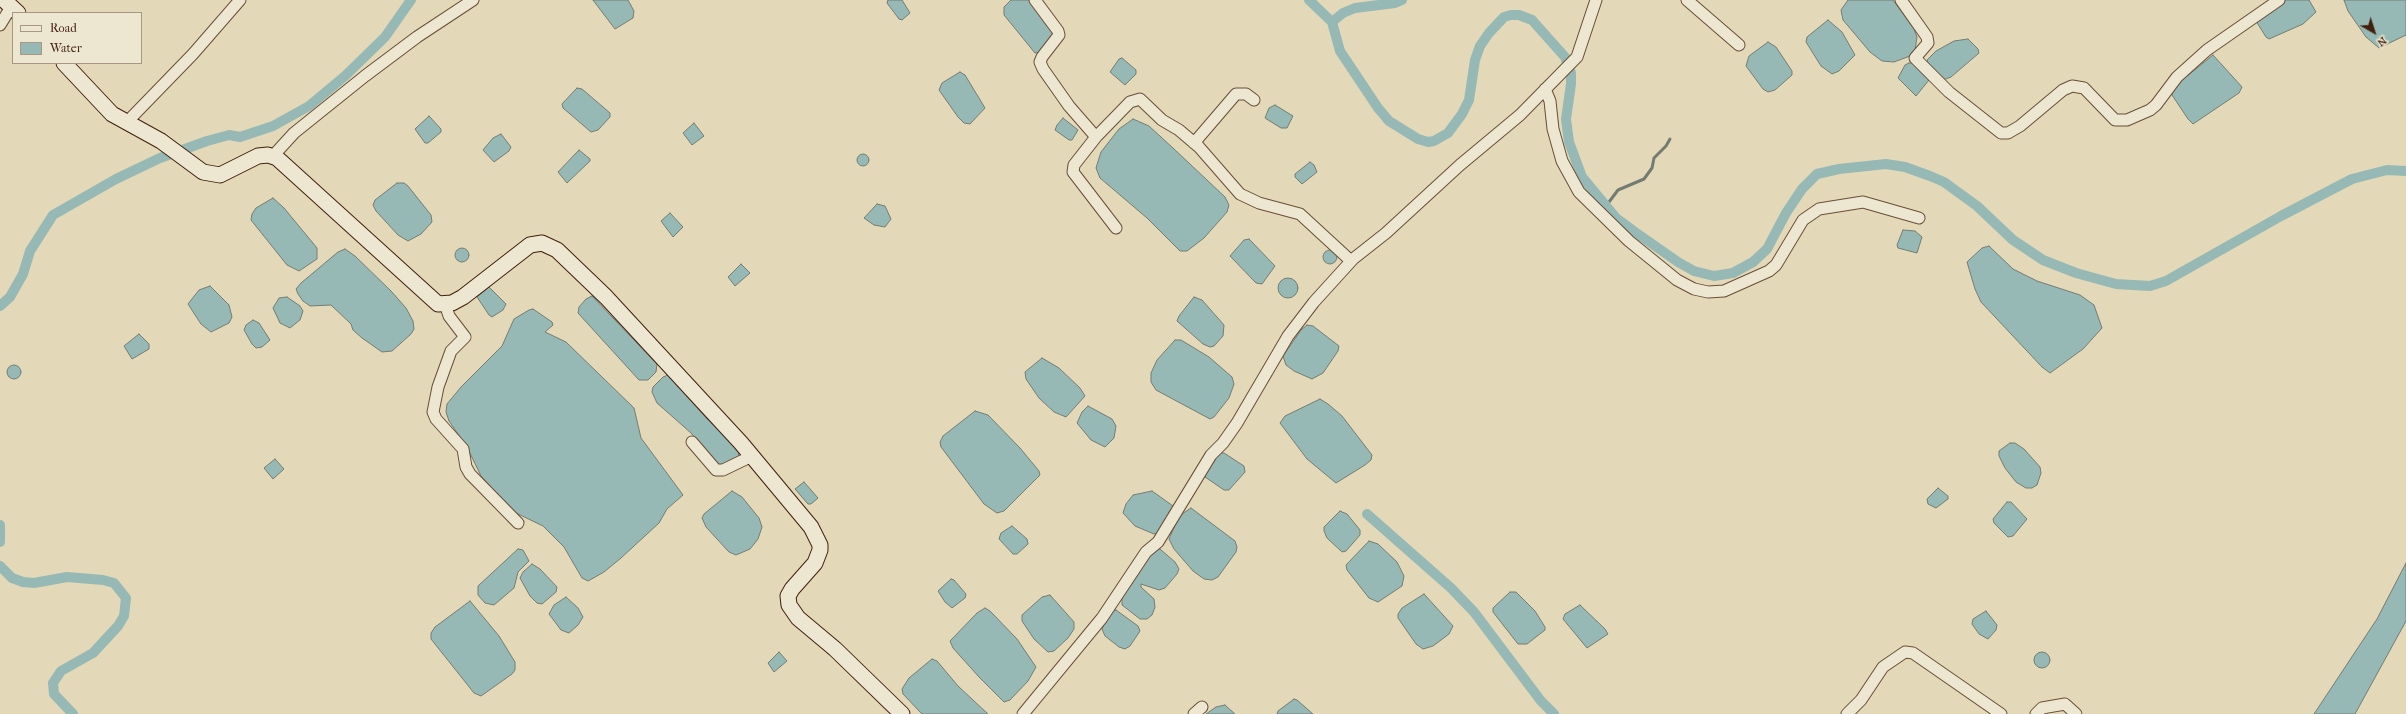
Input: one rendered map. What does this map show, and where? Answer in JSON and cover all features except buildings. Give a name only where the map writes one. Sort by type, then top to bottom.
[{"type":"street","points":[[127,122],[193,54],[240,0]]},
{"type":"street","points":[[273,156],[294,133],[365,76],[417,37],[473,0]]},
{"type":"street","points":[[1035,0],[1058,31],[1059,36],[1042,57],[1040,62],[1043,69],[1069,106],[1096,137]]},
{"type":"street","points":[[1023,714],[1102,618],[1146,552],[1158,542],[1211,454],[1223,443],[1237,423],[1288,336],[1314,302],[1351,261],[1520,115],[1576,57],[1596,0]]},
{"type":"street","points":[[1687,0],[1740,45]]},
{"type":"street","points":[[1901,0],[1927,37],[1928,43],[1915,58],[1949,92],[2001,133],[2008,133],[2020,126],[2062,90],[2072,86],[2084,88],[2115,120],[2127,120],[2150,110],[2156,105],[2177,77],[2207,50],[2279,0]]},
{"type":"street","points":[[0,25],[11,6]]},
{"type":"street","points":[[65,64],[104,106],[127,122],[166,144],[203,172],[220,175],[253,158],[263,155],[273,156],[288,167],[438,304],[445,304],[463,297],[530,245],[542,243],[552,247],[606,298],[752,456],[811,527],[820,545],[820,550],[815,563],[788,596],[789,605],[798,618],[835,649],[902,714]]},
{"type":"street","points":[[1545,89],[1550,101],[1553,129],[1562,161],[1579,192],[1629,241],[1677,280],[1694,289],[1708,292],[1724,291],[1769,271],[1776,265],[1803,220],[1819,209],[1863,202],[1919,218]]},
{"type":"street","points":[[1194,143],[1236,94],[1246,94],[1254,100]]},
{"type":"street","points":[[1116,228],[1073,172],[1076,160],[1096,137],[1130,102],[1140,99],[1162,120],[1194,143],[1240,194],[1259,203],[1300,214],[1351,261]]},
{"type":"street","points":[[445,304],[449,316],[465,337],[451,352],[438,387],[432,412],[436,419],[464,449],[466,467],[470,474],[518,523]]},
{"type":"street","points":[[692,442],[716,470],[723,470],[752,456]]},
{"type":"street","points":[[1847,714],[1861,700],[1883,667],[1905,652],[1913,652],[2000,714]]},
{"type":"street","points":[[2036,714],[2042,708],[2065,704],[2076,714]]},
{"type":"water","points":[[593,0],[628,0],[634,11],[633,18],[615,29]]},
{"type":"water","points":[[888,0],[902,0],[910,13],[902,20],[899,19],[887,3]]},
{"type":"water","points":[[1011,0],[1030,0],[1055,34],[1040,52],[1035,53],[1004,15],[1004,7]]},
{"type":"water","points":[[1848,0],[1893,0],[1914,29],[1917,37],[1915,51],[1910,56],[1894,62],[1882,61],[1870,52],[1843,20],[1841,10]]},
{"type":"water","points":[[2283,0],[2309,0],[2316,12],[2303,24],[2269,39],[2266,37],[2256,21]]},
{"type":"water","points":[[2344,0],[2406,0],[2406,35],[2379,48],[2366,37],[2348,11]]},
{"type":"water","points":[[1828,20],[1842,32],[1855,55],[1839,71],[1832,74],[1821,66],[1806,42],[1807,37]]},
{"type":"water","points":[[1968,39],[1978,49],[1979,53],[1951,77],[1943,80],[1927,60],[1936,51],[1954,41]]},
{"type":"water","points":[[1768,42],[1776,47],[1792,71],[1792,75],[1775,90],[1768,92],[1763,89],[1746,66],[1749,56]]},
{"type":"water","points":[[2213,55],[2242,87],[2239,93],[2193,124],[2172,95],[2172,92],[2176,85]]},
{"type":"water","points":[[1122,58],[1136,70],[1136,74],[1125,85],[1110,72],[1119,59]]},
{"type":"water","points":[[1912,63],[1929,80],[1916,96],[1898,78],[1905,65]]},
{"type":"water","points":[[960,72],[965,75],[985,108],[970,124],[964,123],[958,117],[939,90],[942,83]]},
{"type":"water","points":[[577,88],[582,89],[610,113],[610,117],[598,130],[591,132],[563,108],[562,104]]},
{"type":"water","points":[[1275,105],[1293,116],[1287,128],[1281,128],[1265,118],[1269,108]]},
{"type":"water","points":[[429,116],[441,129],[441,132],[428,143],[425,143],[415,129]]},
{"type":"water","points":[[1063,118],[1078,130],[1072,140],[1069,140],[1055,130]]},
{"type":"water","points":[[1133,119],[1149,126],[1225,197],[1229,205],[1227,212],[1204,238],[1187,251],[1180,251],[1147,218],[1100,178],[1096,168],[1101,152],[1119,129]]},
{"type":"water","points":[[694,123],[704,136],[692,145],[683,133]]},
{"type":"water","points":[[501,134],[511,147],[509,151],[494,162],[483,150],[493,138]]},
{"type":"water","points":[[579,150],[590,159],[590,161],[567,183],[558,172]]},
{"type":"water","points":[[865,154],[868,155],[868,165],[861,166],[858,165],[857,158],[858,155]]},
{"type":"water","points":[[1310,162],[1314,165],[1317,172],[1302,184],[1295,177],[1295,174]]},
{"type":"water","points":[[397,183],[404,183],[408,186],[431,215],[432,222],[421,234],[408,241],[398,235],[376,211],[373,205],[375,200]]},
{"type":"water","points":[[273,198],[284,208],[317,248],[317,259],[299,271],[287,265],[251,220],[252,214],[256,208]]},
{"type":"water","points":[[877,204],[885,206],[891,219],[885,227],[874,225],[864,218]]},
{"type":"water","points":[[670,213],[683,227],[673,237],[661,221]]},
{"type":"water","points":[[1903,230],[1915,231],[1922,237],[1917,253],[1898,248],[1897,245]]},
{"type":"water","points":[[1249,239],[1275,266],[1262,284],[1256,283],[1230,256],[1244,240]]},
{"type":"water","points":[[1989,246],[2013,269],[2037,281],[2080,295],[2094,305],[2102,328],[2083,349],[2050,373],[2042,367],[1981,302],[1975,289],[1967,262],[1982,248]]},
{"type":"water","points":[[462,248],[467,250],[469,255],[467,260],[462,262],[457,260],[455,255],[457,250]]},
{"type":"water","points":[[345,249],[355,256],[391,291],[406,308],[413,321],[414,329],[411,334],[392,351],[382,352],[362,338],[353,330],[351,324],[331,305],[310,306],[303,301],[298,294],[296,289],[301,283],[338,252]]},
{"type":"water","points":[[1327,250],[1333,250],[1337,254],[1337,260],[1333,264],[1327,264],[1323,260],[1323,254]]},
{"type":"water","points":[[741,264],[750,273],[735,286],[728,277]]},
{"type":"water","points":[[1288,278],[1295,281],[1298,288],[1295,295],[1288,298],[1281,295],[1278,288],[1281,281]]},
{"type":"water","points":[[210,286],[229,305],[232,317],[229,323],[211,332],[201,324],[188,304],[199,290]]},
{"type":"water","points":[[489,287],[506,304],[503,310],[492,317],[477,297]]},
{"type":"water","points":[[592,296],[657,364],[656,372],[648,380],[639,380],[578,313],[579,307],[586,299]]},
{"type":"water","points":[[287,297],[300,306],[303,311],[300,320],[290,328],[280,323],[273,308],[279,298]]},
{"type":"water","points":[[1194,297],[1202,300],[1224,325],[1223,336],[1214,346],[1210,347],[1203,344],[1177,321],[1179,316]]},
{"type":"water","points":[[533,309],[552,322],[553,325],[545,332],[566,342],[634,408],[641,438],[683,495],[667,509],[659,523],[621,558],[604,572],[588,581],[582,578],[564,547],[543,526],[514,512],[481,476],[467,447],[449,421],[446,412],[447,404],[461,387],[502,346],[514,319]]},
{"type":"water","points":[[253,320],[259,323],[270,340],[262,347],[256,348],[244,330],[246,325]]},
{"type":"water","points":[[1307,325],[1313,326],[1339,346],[1338,351],[1323,373],[1312,379],[1294,371],[1286,365],[1283,356],[1301,330]]},
{"type":"water","points":[[139,334],[149,344],[149,349],[132,359],[124,346]]},
{"type":"water","points":[[1175,340],[1181,340],[1209,357],[1232,377],[1234,384],[1229,398],[1214,417],[1210,419],[1156,390],[1151,382],[1151,373],[1157,360]]},
{"type":"water","points":[[1042,358],[1059,368],[1080,388],[1085,396],[1066,417],[1054,412],[1039,398],[1026,379],[1025,372]]},
{"type":"water","points":[[14,365],[19,367],[21,372],[19,377],[14,379],[9,377],[7,372],[9,367]]},
{"type":"water","points":[[668,375],[707,419],[730,439],[739,452],[738,458],[722,466],[718,465],[691,433],[657,403],[652,392],[653,387],[663,377]]},
{"type":"water","points":[[1320,399],[1342,416],[1372,455],[1371,460],[1365,465],[1336,483],[1307,459],[1280,423],[1285,416]]},
{"type":"water","points":[[1088,406],[1112,419],[1116,426],[1114,438],[1105,447],[1091,440],[1077,423],[1082,412]]},
{"type":"water","points":[[975,411],[988,415],[1020,448],[1039,471],[1040,475],[1004,511],[997,513],[984,504],[941,447],[940,442],[943,436]]},
{"type":"water","points":[[2010,443],[2015,443],[2024,449],[2040,467],[2041,473],[2037,485],[2032,488],[2026,488],[2016,482],[2005,468],[1999,456],[1999,451]]},
{"type":"water","points":[[1219,453],[1224,453],[1244,466],[1245,472],[1229,490],[1224,490],[1205,477],[1206,471]]},
{"type":"water","points":[[275,459],[284,469],[273,479],[264,468]]},
{"type":"water","points":[[804,482],[818,498],[811,504],[808,504],[795,489]]},
{"type":"water","points":[[1938,488],[1948,496],[1948,499],[1936,508],[1928,504],[1927,499]]},
{"type":"water","points":[[732,491],[742,497],[759,518],[762,527],[758,539],[750,549],[736,555],[729,552],[706,527],[702,518],[704,514]]},
{"type":"water","points":[[1152,491],[1173,506],[1159,533],[1154,534],[1135,526],[1123,513],[1126,504],[1133,495]]},
{"type":"water","points":[[2007,502],[2011,502],[2027,519],[2013,536],[2008,537],[1994,523],[1993,519]]},
{"type":"water","points":[[1191,508],[1235,541],[1237,547],[1236,552],[1218,577],[1212,580],[1204,579],[1193,571],[1174,549],[1169,539],[1179,516]]},
{"type":"water","points":[[1340,511],[1347,514],[1360,530],[1360,535],[1346,551],[1342,552],[1327,538],[1324,531],[1324,527]]},
{"type":"water","points":[[1012,526],[1027,539],[1028,544],[1017,554],[1013,554],[999,539],[1001,533]]},
{"type":"water","points":[[1369,541],[1378,544],[1397,562],[1404,576],[1402,586],[1378,602],[1369,598],[1347,570],[1346,565]]},
{"type":"water","points":[[518,549],[523,550],[529,561],[518,572],[514,588],[494,605],[485,603],[478,595],[478,586]]},
{"type":"water","points":[[1160,549],[1175,562],[1179,569],[1177,574],[1165,588],[1159,590],[1141,584],[1141,587],[1154,599],[1155,607],[1152,615],[1147,619],[1140,619],[1122,605],[1122,597],[1147,559],[1155,550]]},
{"type":"water","points":[[2406,563],[2406,621],[2355,714],[2314,714],[2377,619]]},
{"type":"water","points":[[532,564],[540,569],[557,587],[556,592],[542,604],[537,603],[530,596],[520,578],[523,572]]},
{"type":"water","points":[[951,579],[954,580],[966,594],[965,598],[952,608],[945,602],[938,591]]},
{"type":"water","points":[[1510,592],[1516,592],[1535,611],[1545,627],[1545,630],[1527,644],[1518,644],[1493,612],[1493,608]]},
{"type":"water","points":[[1424,594],[1453,626],[1449,634],[1433,646],[1423,649],[1416,644],[1398,618],[1398,614],[1402,608]]},
{"type":"water","points":[[1050,595],[1074,622],[1074,629],[1068,638],[1054,651],[1048,652],[1034,639],[1022,621],[1022,615],[1042,597]]},
{"type":"water","points":[[566,597],[578,608],[583,617],[578,625],[569,633],[561,630],[549,614],[554,605]]},
{"type":"water","points":[[470,601],[499,636],[515,662],[515,670],[512,674],[481,696],[474,693],[431,639],[431,633],[435,627]]},
{"type":"water","points":[[1580,605],[1605,629],[1608,634],[1587,648],[1563,619],[1565,614]]},
{"type":"water","points":[[985,608],[990,611],[1017,639],[1036,667],[1028,681],[1010,700],[1004,702],[953,648],[950,641],[977,613]]},
{"type":"water","points":[[1116,610],[1138,626],[1140,631],[1130,646],[1125,649],[1119,647],[1105,636],[1102,629],[1105,621],[1113,611]]},
{"type":"water","points":[[1986,611],[1997,625],[1996,630],[1988,639],[1979,634],[1972,624],[1973,619]]},
{"type":"water","points":[[779,652],[787,661],[774,672],[768,663]]},
{"type":"water","points":[[2042,652],[2048,654],[2050,660],[2048,666],[2042,668],[2036,666],[2034,660],[2036,654]]},
{"type":"water","points":[[932,659],[937,661],[958,686],[988,714],[922,714],[903,694],[902,689],[909,678]]},
{"type":"water","points":[[1294,699],[1313,714],[1277,714],[1278,711]]},
{"type":"water","points":[[1225,705],[1235,714],[1206,714],[1216,707]]},
{"type":"waterway","points":[[0,306],[10,297],[23,274],[30,251],[53,215],[116,179],[160,158],[207,141],[229,135],[240,137],[273,126],[309,106],[345,76],[385,37],[411,0]]},
{"type":"waterway","points":[[1309,0],[1332,22],[1340,51],[1378,108],[1389,121],[1418,139],[1428,142],[1434,141],[1448,133],[1462,114],[1469,100],[1475,60],[1480,46],[1489,33],[1504,17],[1519,15],[1532,20],[1565,57],[1571,73],[1566,119],[1569,142],[1582,177],[1616,218],[1678,262],[1694,271],[1714,276],[1733,273],[1753,262],[1767,249],[1786,213],[1802,189],[1817,174],[1839,169],[1886,164],[1905,167],[1930,176],[1944,182],[1977,206],[2013,240],[2043,260],[2076,273],[2116,284],[2150,286],[2166,281],[2281,216],[2352,179],[2387,170],[2406,171]]},
{"type":"waterway","points":[[1332,22],[1343,13],[1355,8],[1395,3],[1402,0]]},
{"type":"waterway","points":[[1606,206],[1618,190],[1644,179],[1652,168],[1654,158],[1666,146],[1670,139]]},
{"type":"waterway","points":[[1367,514],[1451,588],[1474,612],[1541,701],[1554,714]]},
{"type":"waterway","points":[[0,525],[0,542]]},
{"type":"waterway","points":[[0,566],[12,578],[23,582],[34,583],[67,577],[103,580],[114,583],[126,598],[124,616],[118,626],[93,653],[61,671],[53,683],[54,694],[73,714]]}]
